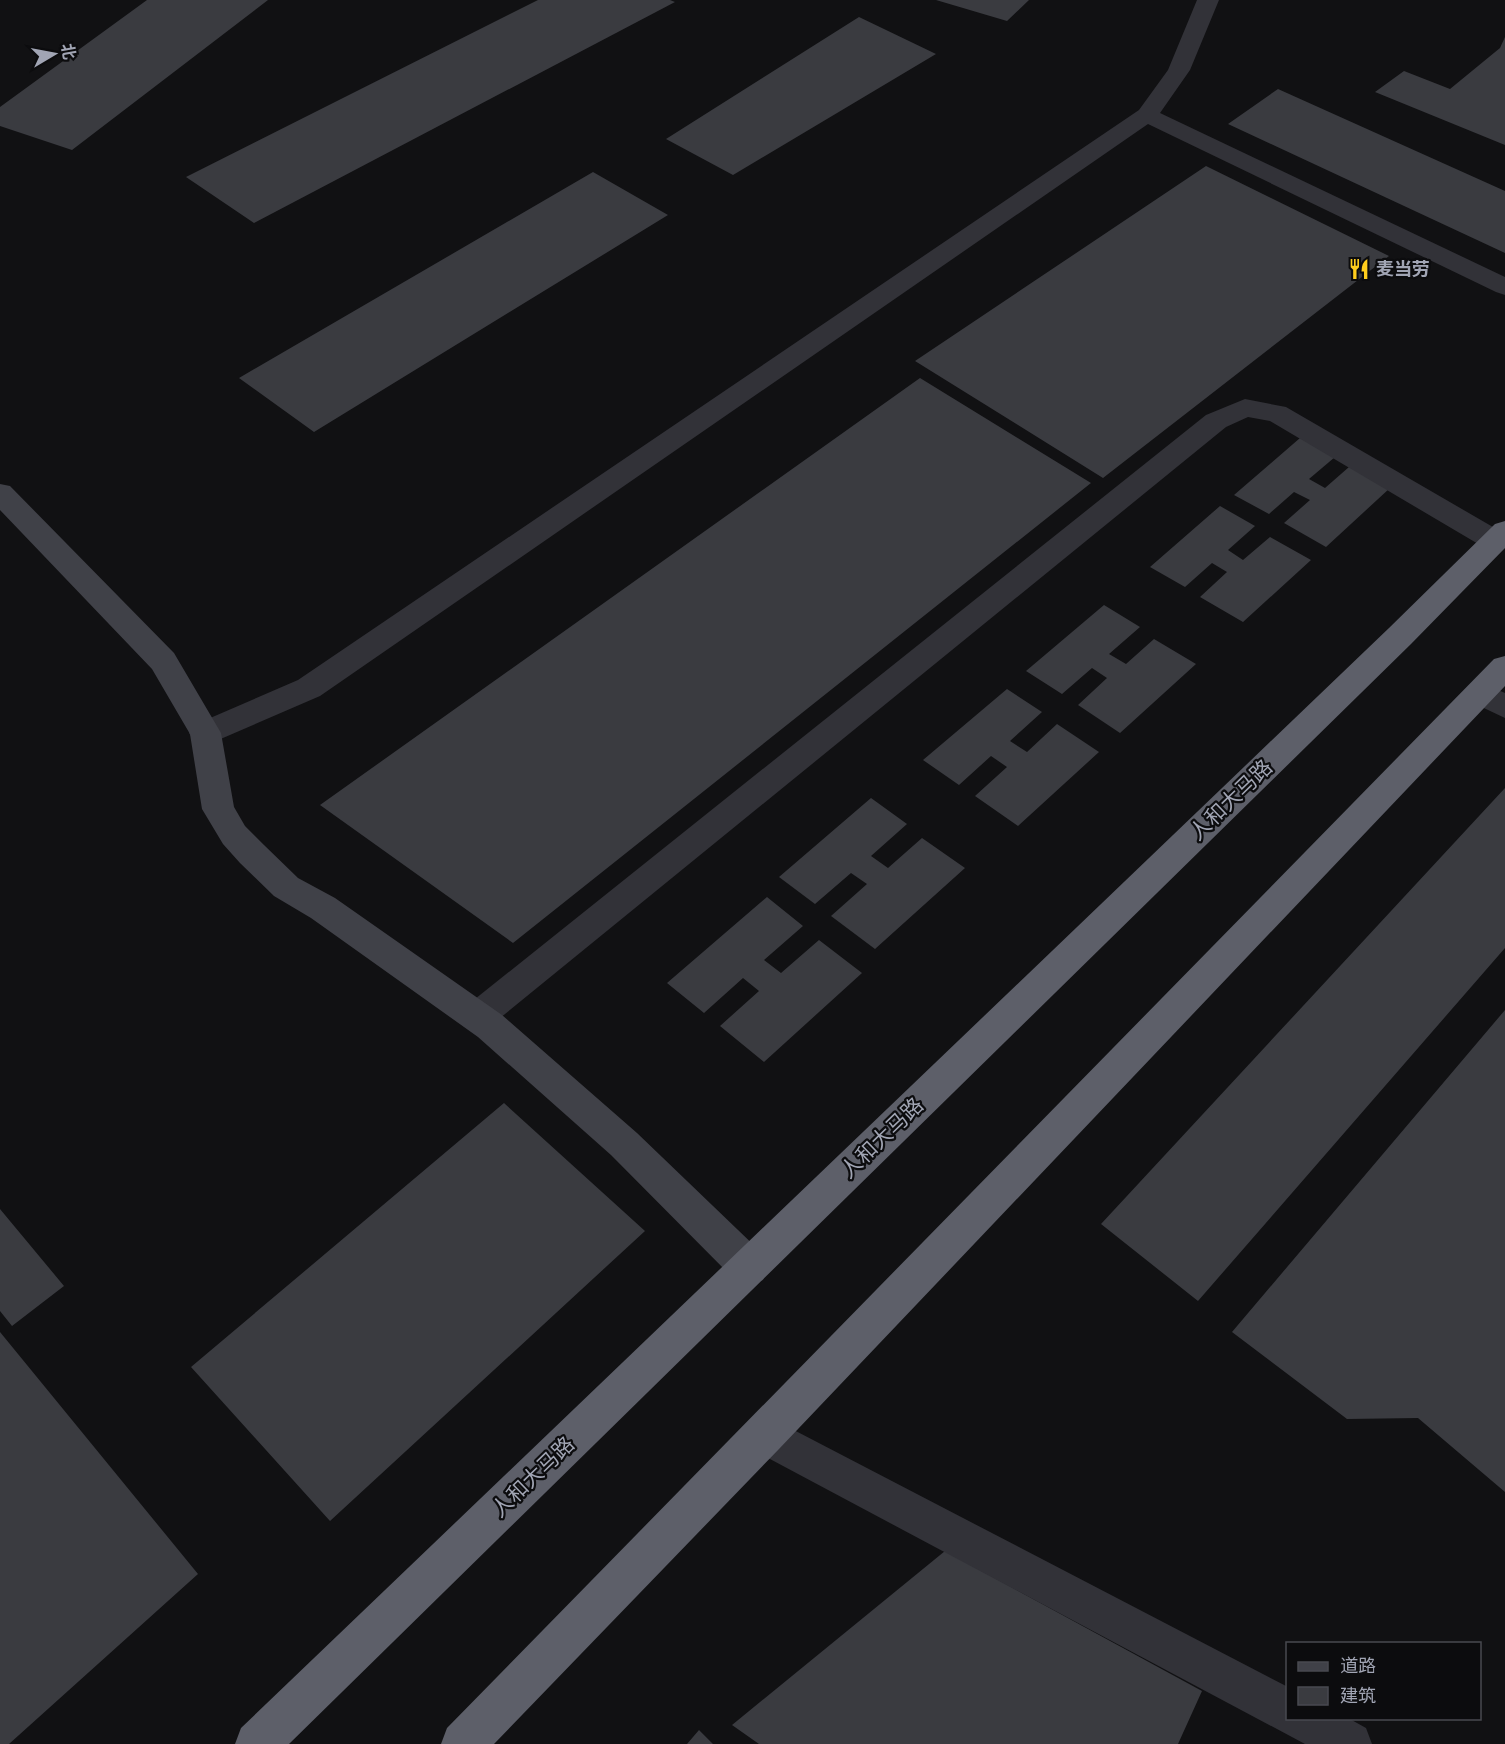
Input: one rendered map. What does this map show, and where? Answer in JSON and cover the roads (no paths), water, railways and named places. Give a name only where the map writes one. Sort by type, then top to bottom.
[{"type":"highway","name":"人和大马路","points":[[257,1744],[1500,536]]},
{"type":"highway","points":[[463,1744],[1497,689]]},
{"type":"street","points":[[205,733],[309,688],[1147,115],[1179,70],[1208,0]]},
{"type":"street","points":[[1147,115],[1505,287]]},
{"type":"street","points":[[477,1017],[1216,421],[1245,408],[1277,413],[1500,536]]},
{"type":"street","points":[[0,493],[163,661],[205,733],[218,809],[234,835],[252,855],[286,887],[323,908],[477,1017],[624,1144],[749,1267]]},
{"type":"street","points":[[765,1435],[1286,1710]]},
{"type":"street","points":[[1304,1720],[1350,1744]]},
{"type":"place","name":"麦当劳","points":[[1359,269]]}]
